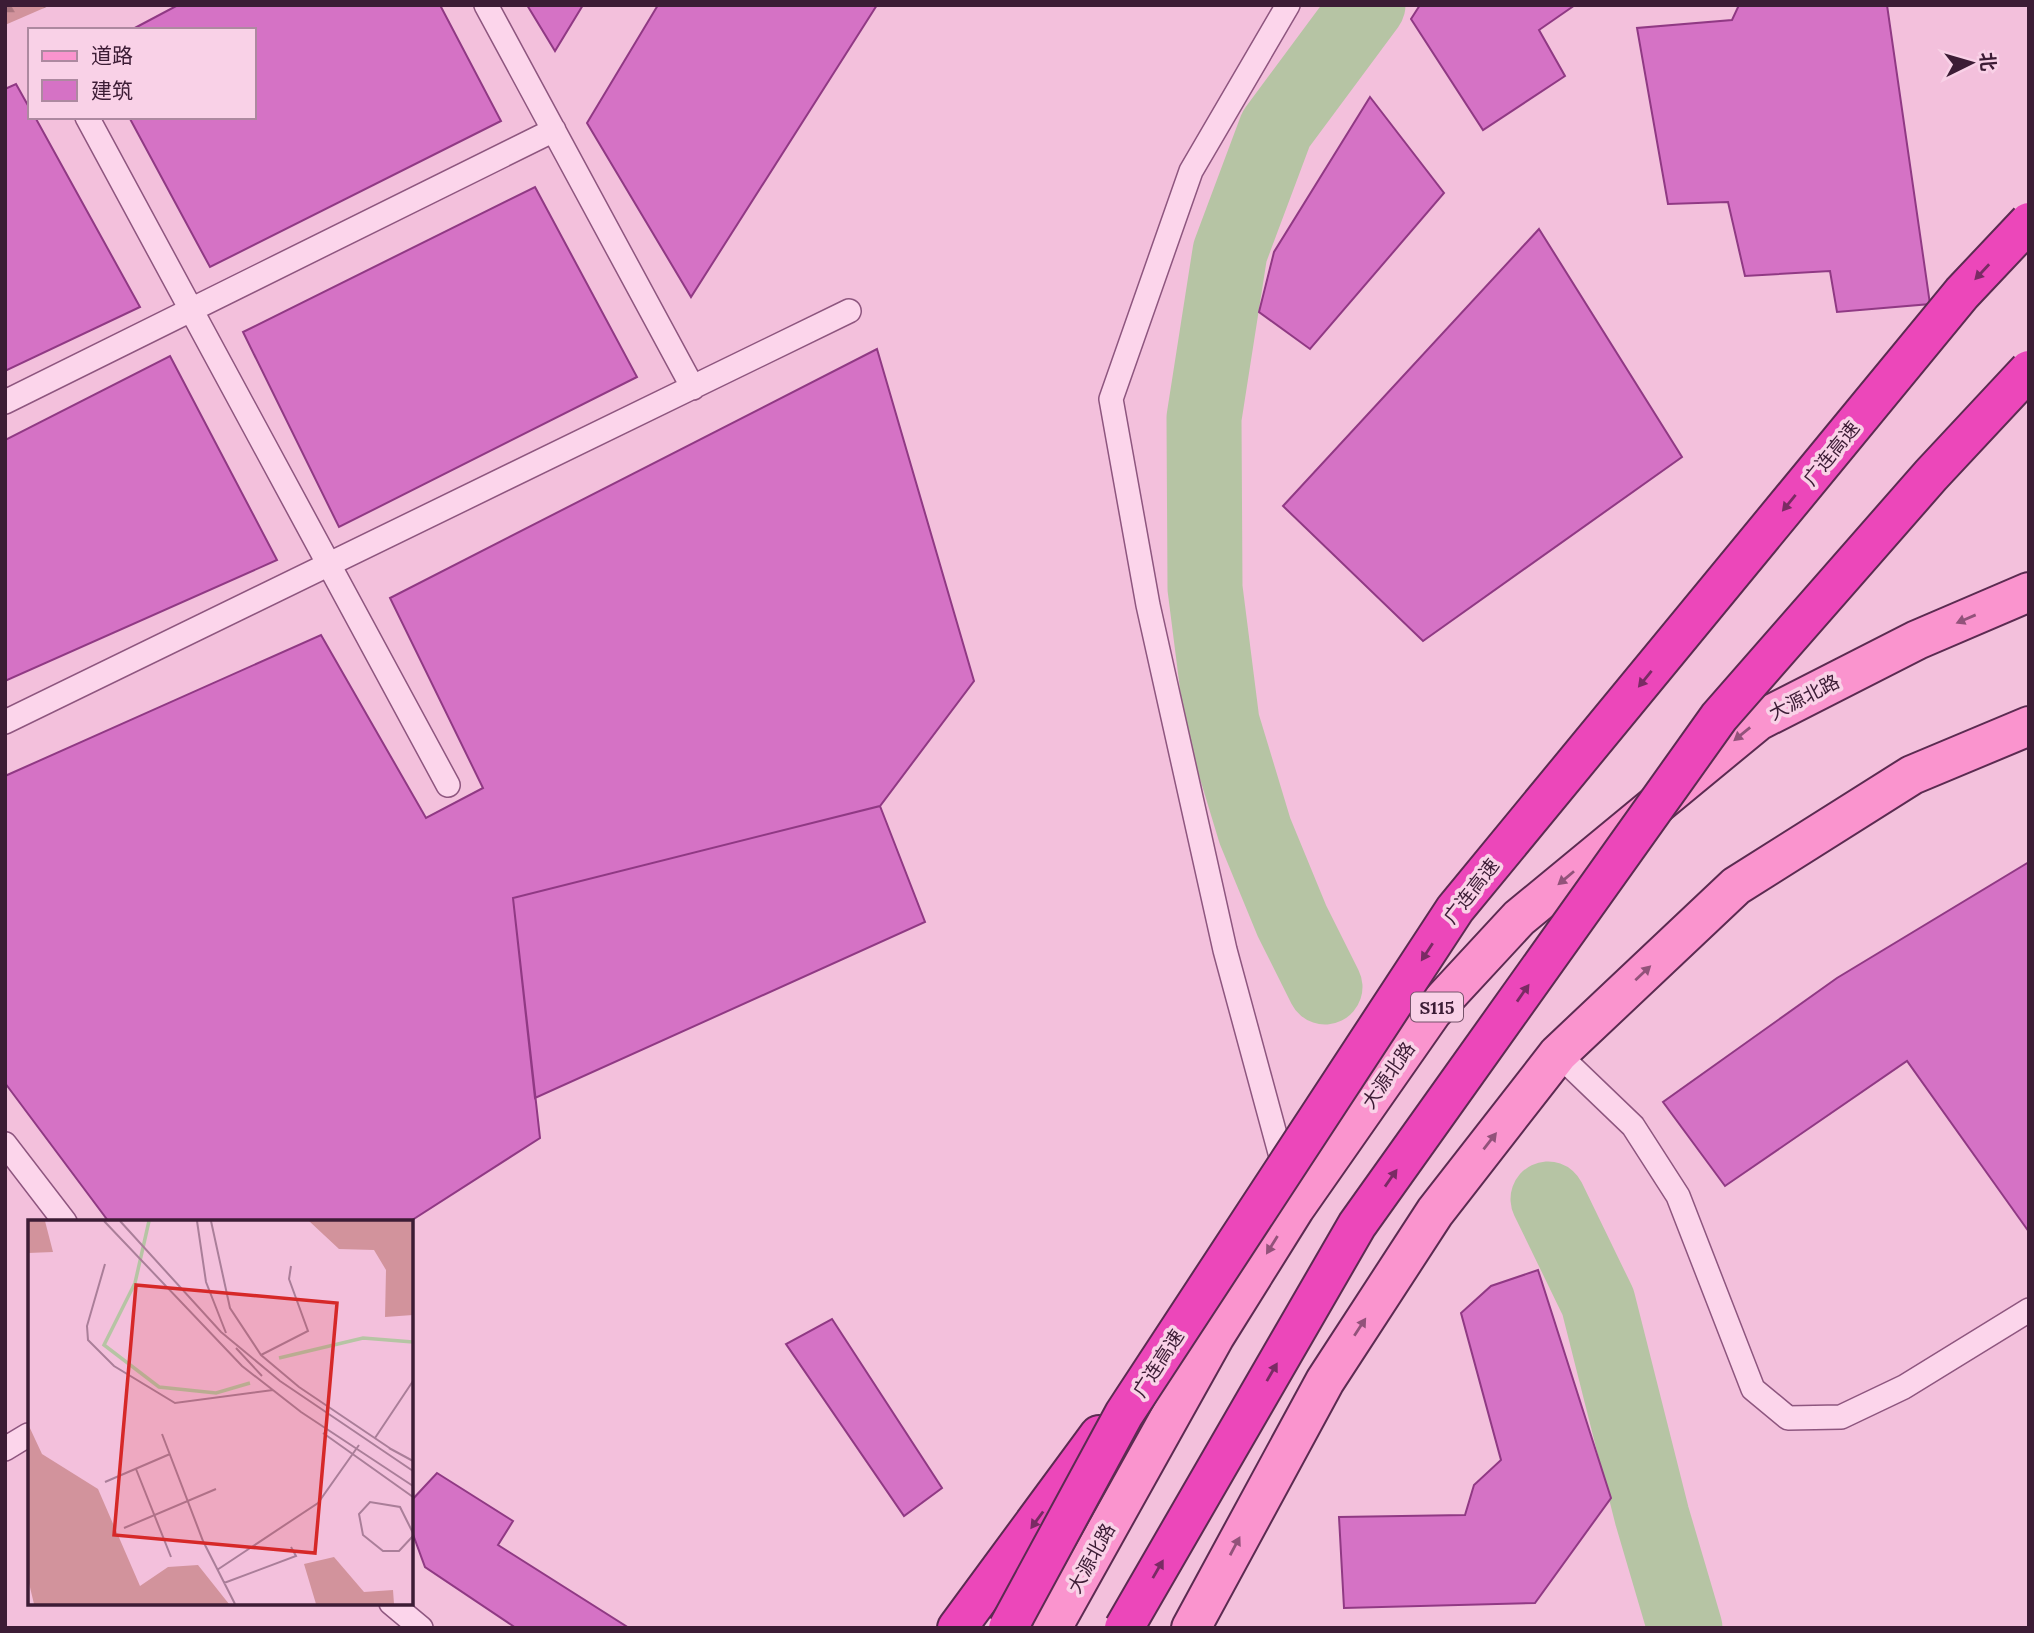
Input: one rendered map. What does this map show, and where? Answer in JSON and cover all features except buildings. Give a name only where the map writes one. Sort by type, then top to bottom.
[{"type":"highway","name":"广连高速","points":[[1008,1628],[1124,1414],[1455,909],[1962,293],[2029,222]]},
{"type":"highway","points":[[1124,1628],[1357,1225],[1719,717],[1922,485],[2029,370]]},
{"type":"highway","points":[[957,1628],[1208,1287]]},
{"type":"main road","name":"大源北路","points":[[1052,1628],[1215,1336],[1295,1208],[1432,1012],[1519,918],[1758,721],[1917,640],[2029,592]]},
{"type":"main road","points":[[1191,1628],[1325,1381],[1435,1212],[1558,1054],[1736,886],[1912,775],[2029,726]]},
{"type":"lane","points":[[486,5],[693,388]]},
{"type":"lane","points":[[1288,5],[1191,171],[1111,399],[1148,604],[1225,950],[1295,1208]]},
{"type":"lane","points":[[88,119],[448,785]]},
{"type":"lane","points":[[5,402],[554,130]]},
{"type":"lane","points":[[5,722],[849,310]]},
{"type":"lane","points":[[1558,1054],[1633,1126],[1678,1196],[1753,1389],[1788,1418],[1841,1417],[1904,1387],[2029,1310]]},
{"type":"lane","points":[[5,1144],[63,1220]]},
{"type":"lane","points":[[5,1449],[28,1435]]},
{"type":"lane","points":[[393,1605],[421,1628]]},
{"type":"green space","points":[[5,5],[51,5],[5,25]]},
{"type":"waterway","points":[[1325,987],[1292,921],[1255,831],[1222,722],[1205,588],[1204,418],[1230,252],[1276,129],[1368,5]]},
{"type":"waterway","points":[[1548,1199],[1598,1302],[1652,1516],[1685,1628]]}]
